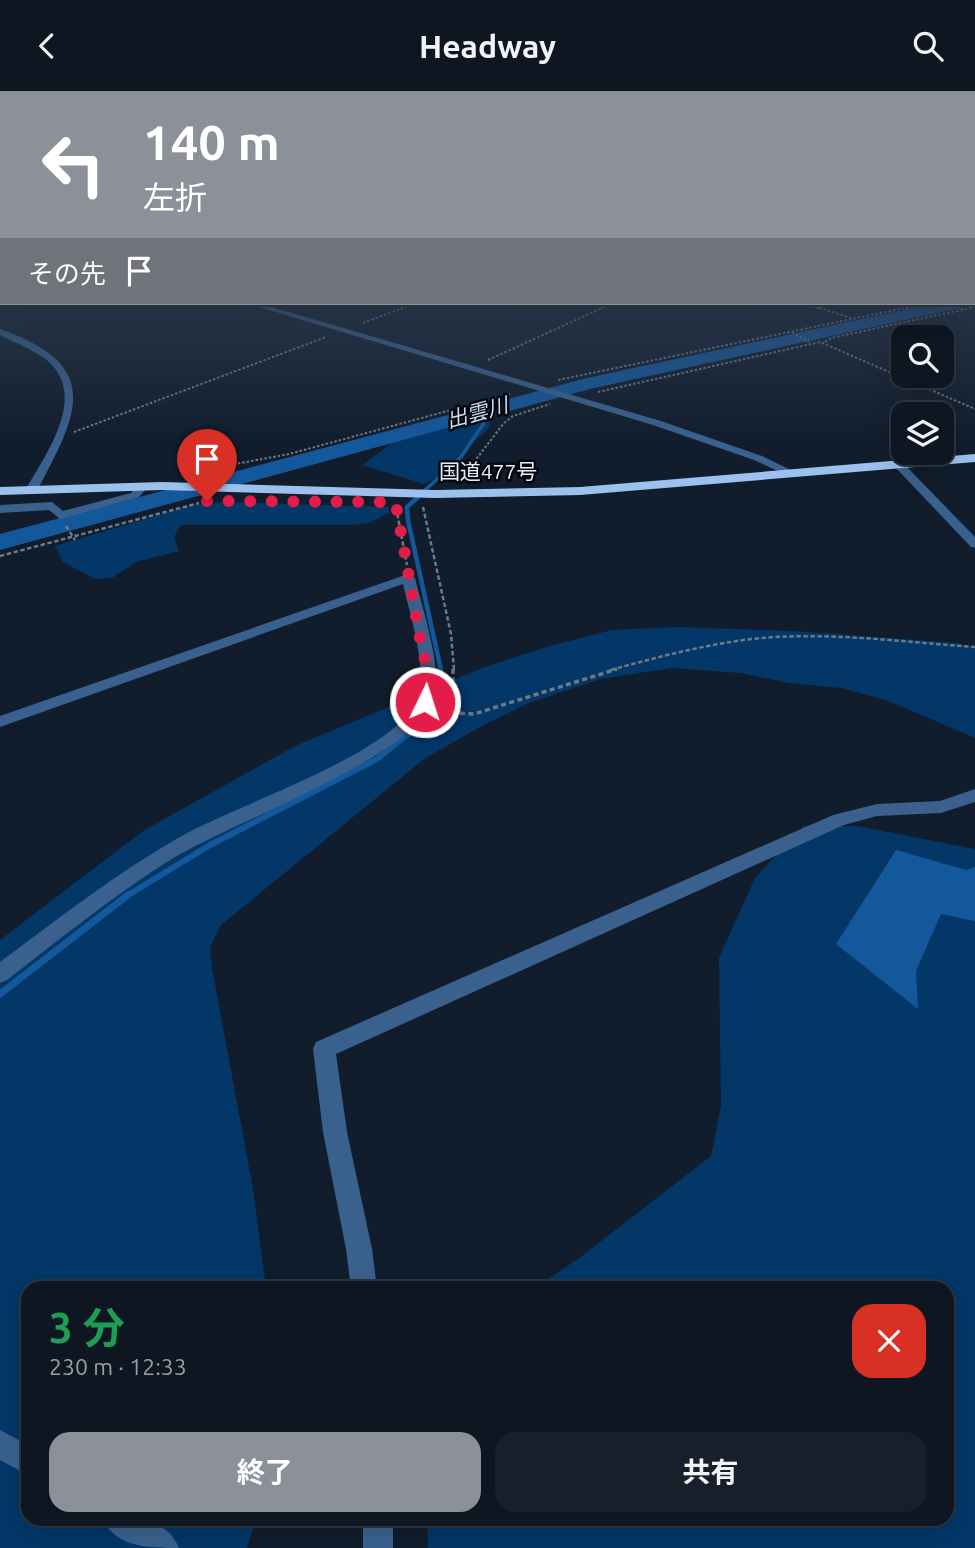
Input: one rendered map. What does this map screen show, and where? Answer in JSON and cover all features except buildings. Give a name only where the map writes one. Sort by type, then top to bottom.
[{"type":"highway","name":"国道477号","points":[[0,491],[162,486],[408,493],[432,498],[469,494],[580,492],[975,458]]},
{"type":"street","points":[[271,309],[706,439],[795,475]]},
{"type":"street","points":[[0,332],[51,359],[71,387],[71,406],[32,489]]},
{"type":"street","points":[[900,466],[975,544]]},
{"type":"street","points":[[0,509],[51,506],[60,515],[135,495],[142,487]]},
{"type":"street","points":[[0,722],[408,578],[429,675],[425,702],[407,725],[371,750],[168,853],[113,888],[0,974]]},
{"type":"street","points":[[363,1281],[335,1132],[324,1049],[839,820],[877,810],[941,807],[975,795]]},
{"type":"street","points":[[0,1444],[21,1457]]},
{"type":"street","points":[[129,1526],[164,1548]]},
{"type":"street","points":[[378,1526],[378,1548]]},
{"type":"path","points":[[59,436],[112,419],[400,309]]},
{"type":"path","points":[[470,368],[600,309]]},
{"type":"path","points":[[822,309],[853,318]]},
{"type":"path","points":[[191,473],[289,454],[534,387],[899,309]]},
{"type":"path","points":[[469,494],[469,485],[457,484],[504,423],[528,410],[963,309]]},
{"type":"path","points":[[792,332],[810,343]]},
{"type":"path","points":[[825,342],[975,409]]},
{"type":"path","points":[[432,498],[422,510],[451,634],[455,691],[453,713],[478,714],[519,698],[640,661],[722,643],[823,634],[887,642],[975,647]]},
{"type":"path","points":[[0,556],[207,501]]},
{"type":"path","points":[[388,503],[396,505],[408,578]]},
{"type":"shaded area","points":[[488,414],[490,427],[434,479],[424,484],[362,465],[393,442]]},
{"type":"shaded area","points":[[226,502],[389,507],[389,513],[369,523],[352,525],[181,525],[174,537],[179,551],[136,562],[112,578],[95,579],[63,562],[55,546],[192,505]]},
{"type":"shaded area","points":[[675,627],[793,631],[957,643],[975,648],[975,738],[886,700],[841,688],[789,683],[740,673],[672,668],[600,679],[529,703],[424,759],[221,925],[210,947],[212,968],[253,1189],[265,1281],[21,1281],[21,1526],[254,1526],[247,1548],[0,1548],[0,940],[143,831],[295,746],[482,668],[546,647],[612,630]]},
{"type":"shaded area","points":[[803,826],[857,826],[975,849],[975,1548],[428,1548],[427,1526],[954,1526],[954,1281],[545,1281],[578,1259],[711,1156],[721,1106],[719,958],[755,878]]},
{"type":"shaded area","points":[[896,850],[966,870],[975,867],[975,921],[941,914],[916,971],[918,1009],[836,944]]},
{"type":"waterway","name":"出雲川","points":[[0,542],[587,384],[931,309]]},
{"type":"waterway","points":[[423,492],[461,457],[494,408]]},
{"type":"waterway","points":[[425,491],[407,507],[408,520],[441,670]]},
{"type":"waterway","points":[[127,896],[210,845],[377,759],[428,718],[436,699],[440,669]]},
{"type":"waterway","points":[[0,994],[127,896]]},
{"type":"route","points":[[207,501],[381,502],[396,505],[408,578],[429,675],[425,702]]}]
